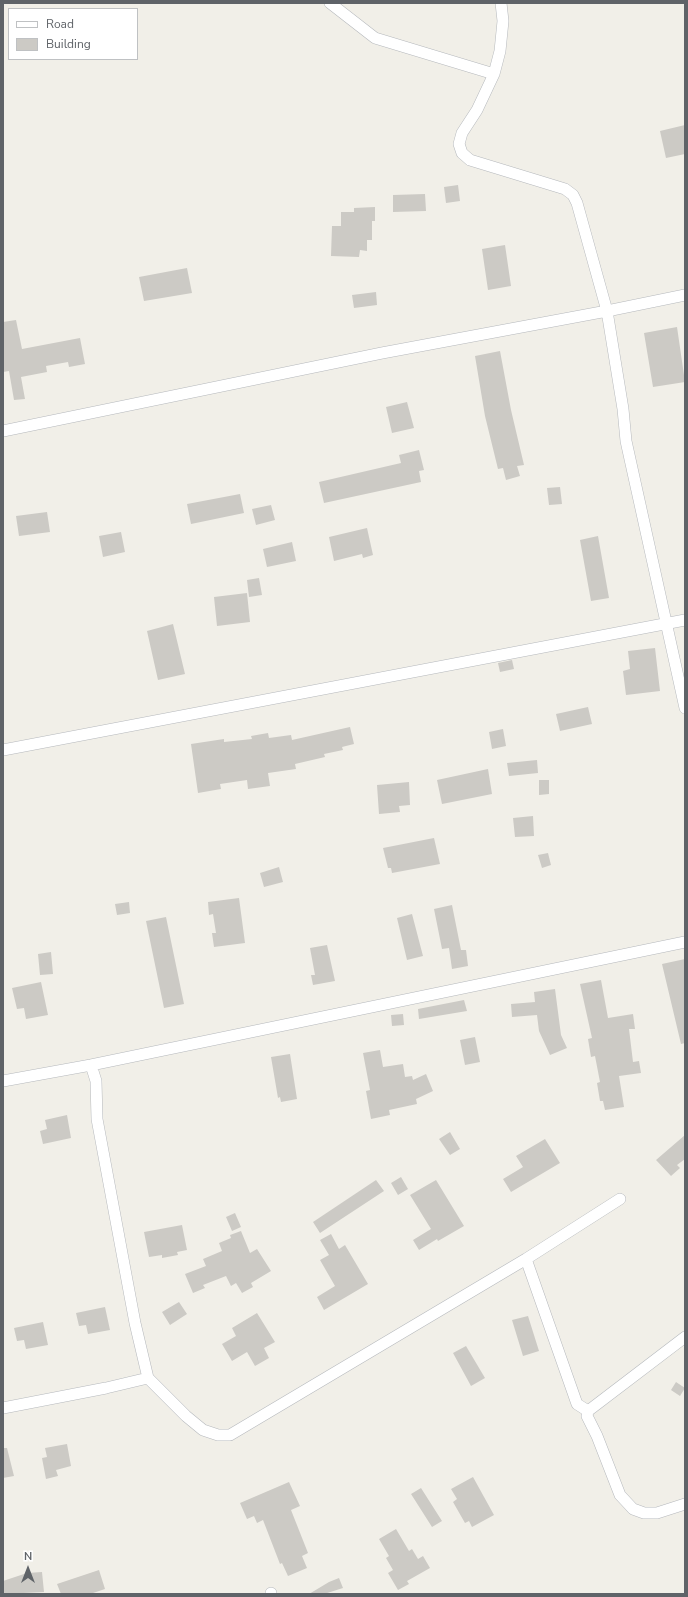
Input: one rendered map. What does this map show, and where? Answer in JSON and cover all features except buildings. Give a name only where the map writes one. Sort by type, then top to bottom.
[{"type":"street","points":[[330,3],[375,38],[494,74]]},
{"type":"street","points":[[501,3],[503,21],[501,44],[494,74],[477,110],[462,133],[459,144],[462,153],[470,160],[565,189],[573,195],[594,261],[606,312],[623,409],[626,441],[685,708]]},
{"type":"street","points":[[3,431],[374,355],[606,312],[685,294]]},
{"type":"street","points":[[3,750],[685,620]]},
{"type":"street","points":[[3,1081],[91,1065],[685,942]]},
{"type":"street","points":[[91,1065],[96,1081],[96,1119],[135,1323],[148,1378],[186,1416],[203,1430],[218,1435],[230,1436],[526,1259],[620,1199]]},
{"type":"street","points":[[526,1259],[577,1404],[588,1411]]},
{"type":"street","points":[[685,1337],[588,1411],[587,1416],[597,1436],[620,1495],[633,1509],[644,1513],[657,1513],[685,1504]]},
{"type":"street","points":[[3,1408],[106,1388],[148,1378]]}]
